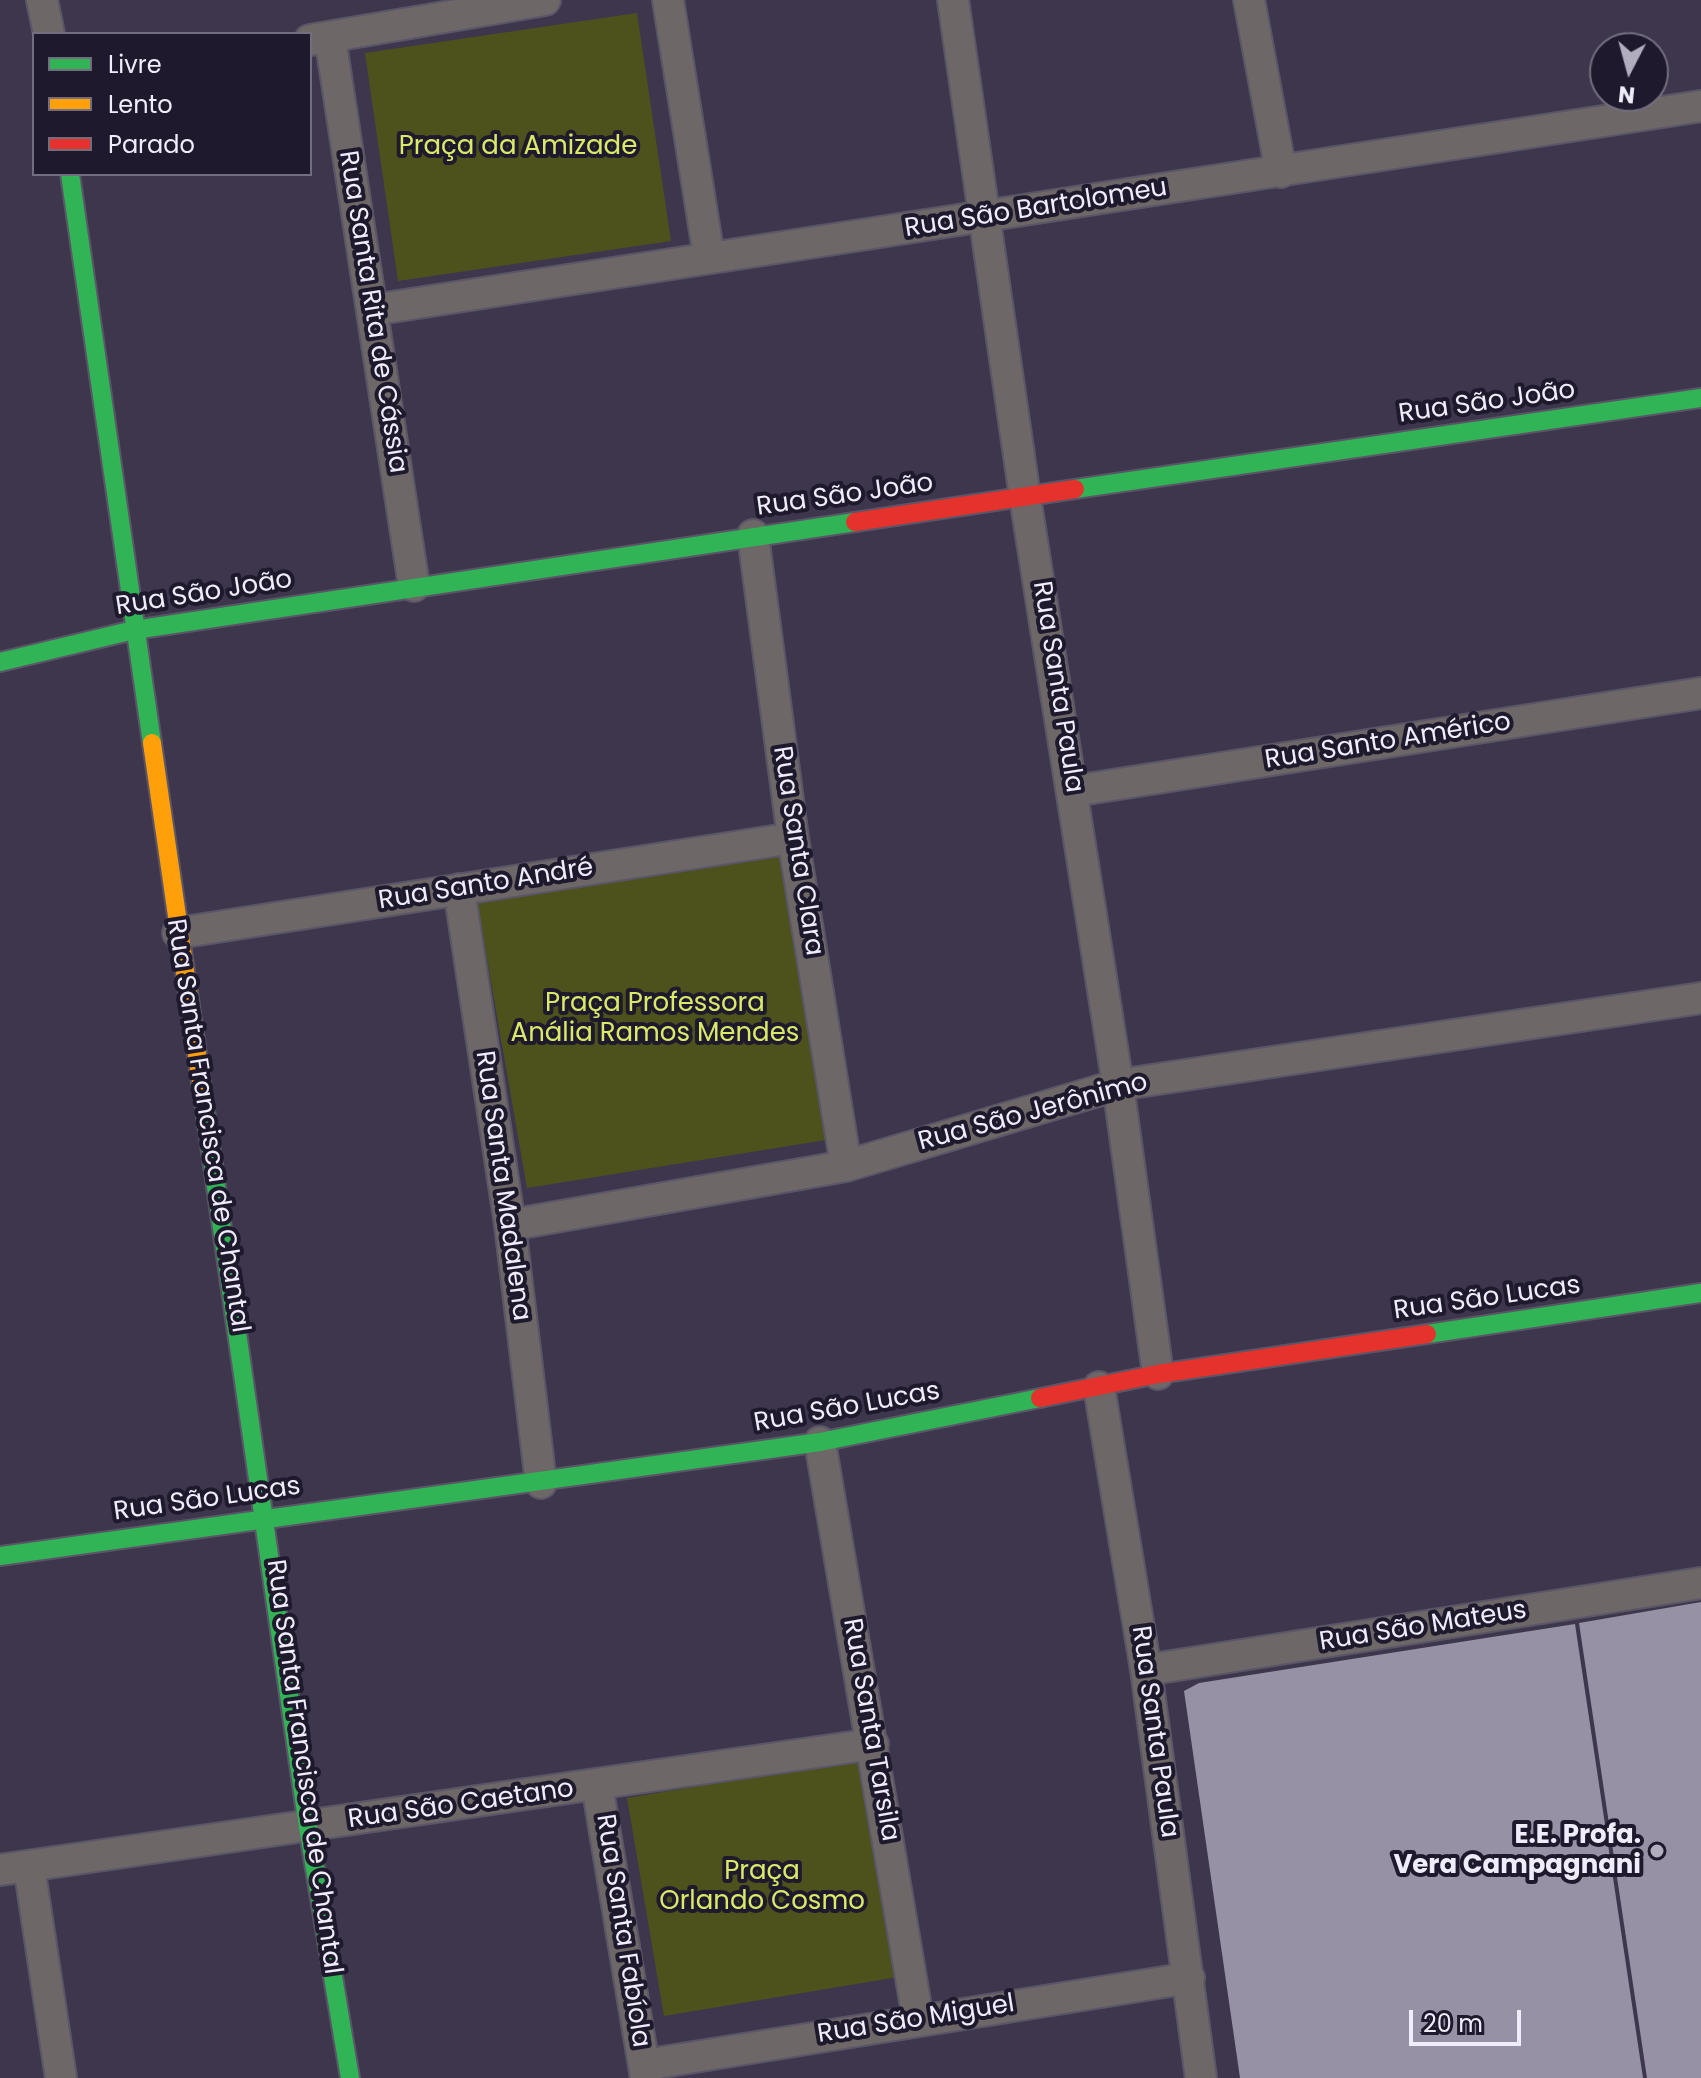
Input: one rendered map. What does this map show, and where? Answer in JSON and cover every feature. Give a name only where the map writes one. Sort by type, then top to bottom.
[{"type":"street","points":[[42,0],[49,32]]},
{"type":"street","points":[[320,39],[545,0]]},
{"type":"street","points":[[668,0],[709,257]]},
{"type":"street","name":"Rua Santa Paula","points":[[953,0],[1025,497],[1074,791],[1118,1085],[1158,1374]]},
{"type":"street","points":[[1249,0],[1281,172]]},
{"type":"street","name":"Rua Santa Rita de Cássia","points":[[320,39],[372,310],[414,586]]},
{"type":"street","name":"Rua São Bartolomeu","points":[[372,310],[1701,106]]},
{"type":"street","name":"Rua Santa Francisca de Chantal","points":[[70,176],[178,933],[266,1517],[308,1827],[350,2078]]},
{"type":"street","name":"Rua São João","points":[[0,662],[134,630],[414,586],[1701,398]]},
{"type":"street","name":"Rua Santa Clara","points":[[753,535],[793,838],[846,1166]]},
{"type":"street","name":"Rua Santo Américo","points":[[1074,791],[1701,693]]},
{"type":"street","name":"Rua Santo André","points":[[178,933],[793,838]]},
{"type":"street","name":"Rua Santa Madalena","points":[[459,889],[510,1225],[541,1483]]},
{"type":"street","name":"Rua São Jerônimo","points":[[510,1225],[846,1166],[1118,1085],[1701,998]]},
{"type":"street","name":"Rua São Lucas","points":[[0,1556],[820,1442],[1158,1374],[1701,1293]]},
{"type":"street","name":"Rua Santa Paula","points":[[1099,1387],[1146,1670],[1201,2078]]},
{"type":"street","name":"Rua Santa Tarsila","points":[[820,1442],[918,2019]]},
{"type":"street","name":"Rua São Mateus","points":[[1146,1670],[1701,1583]]},
{"type":"street","name":"Rua São Caetano","points":[[14,1868],[873,1744]]},
{"type":"street","name":"Rua Santa Fabíola","points":[[597,1785],[645,2072]]},
{"type":"street","points":[[14,1868],[61,2078]]},
{"type":"street","name":"Rua São Miguel","points":[[645,2072],[918,2019],[1189,1978]]},
{"type":"green space","name":"Praça da Amizade","points":[[637,13],[671,241],[398,281],[365,53]]},
{"type":"green space","name":"Praça Professora Anália Ramos Mendes","points":[[779,853],[826,1140],[527,1188],[476,896]]},
{"type":"green space","name":"Praça Orlando Cosmo","points":[[860,1759],[898,1977],[664,2016],[627,1798]]},
{"type":"building","name":"E.E. Profa. Vera Campagnani","points":[[1701,1602],[1701,2078],[1647,2078],[1579,1623]]},
{"type":"building","points":[[1575,1624],[1643,2078],[1240,2078],[1184,1691],[1199,1683]]},
{"type":"traffic: fast","points":[[70,176],[152,743]]},
{"type":"traffic: fast","points":[[1075,489],[1701,398]]},
{"type":"traffic: fast","points":[[0,662],[134,630],[855,522]]},
{"type":"traffic: fast","points":[[201,1082],[308,1827],[350,2078]]},
{"type":"traffic: fast","points":[[1427,1334],[1701,1293]]},
{"type":"traffic: fast","points":[[0,1556],[820,1442],[1040,1398]]},
{"type":"traffic: slow","points":[[152,743],[201,1082]]},
{"type":"traffic: jam","points":[[855,522],[1075,489]]},
{"type":"traffic: jam","points":[[1040,1398],[1158,1374],[1427,1334]]},
{"type":"place","name":"E.E. Profa. Vera Campagnani","points":[[1657,1851]]}]
